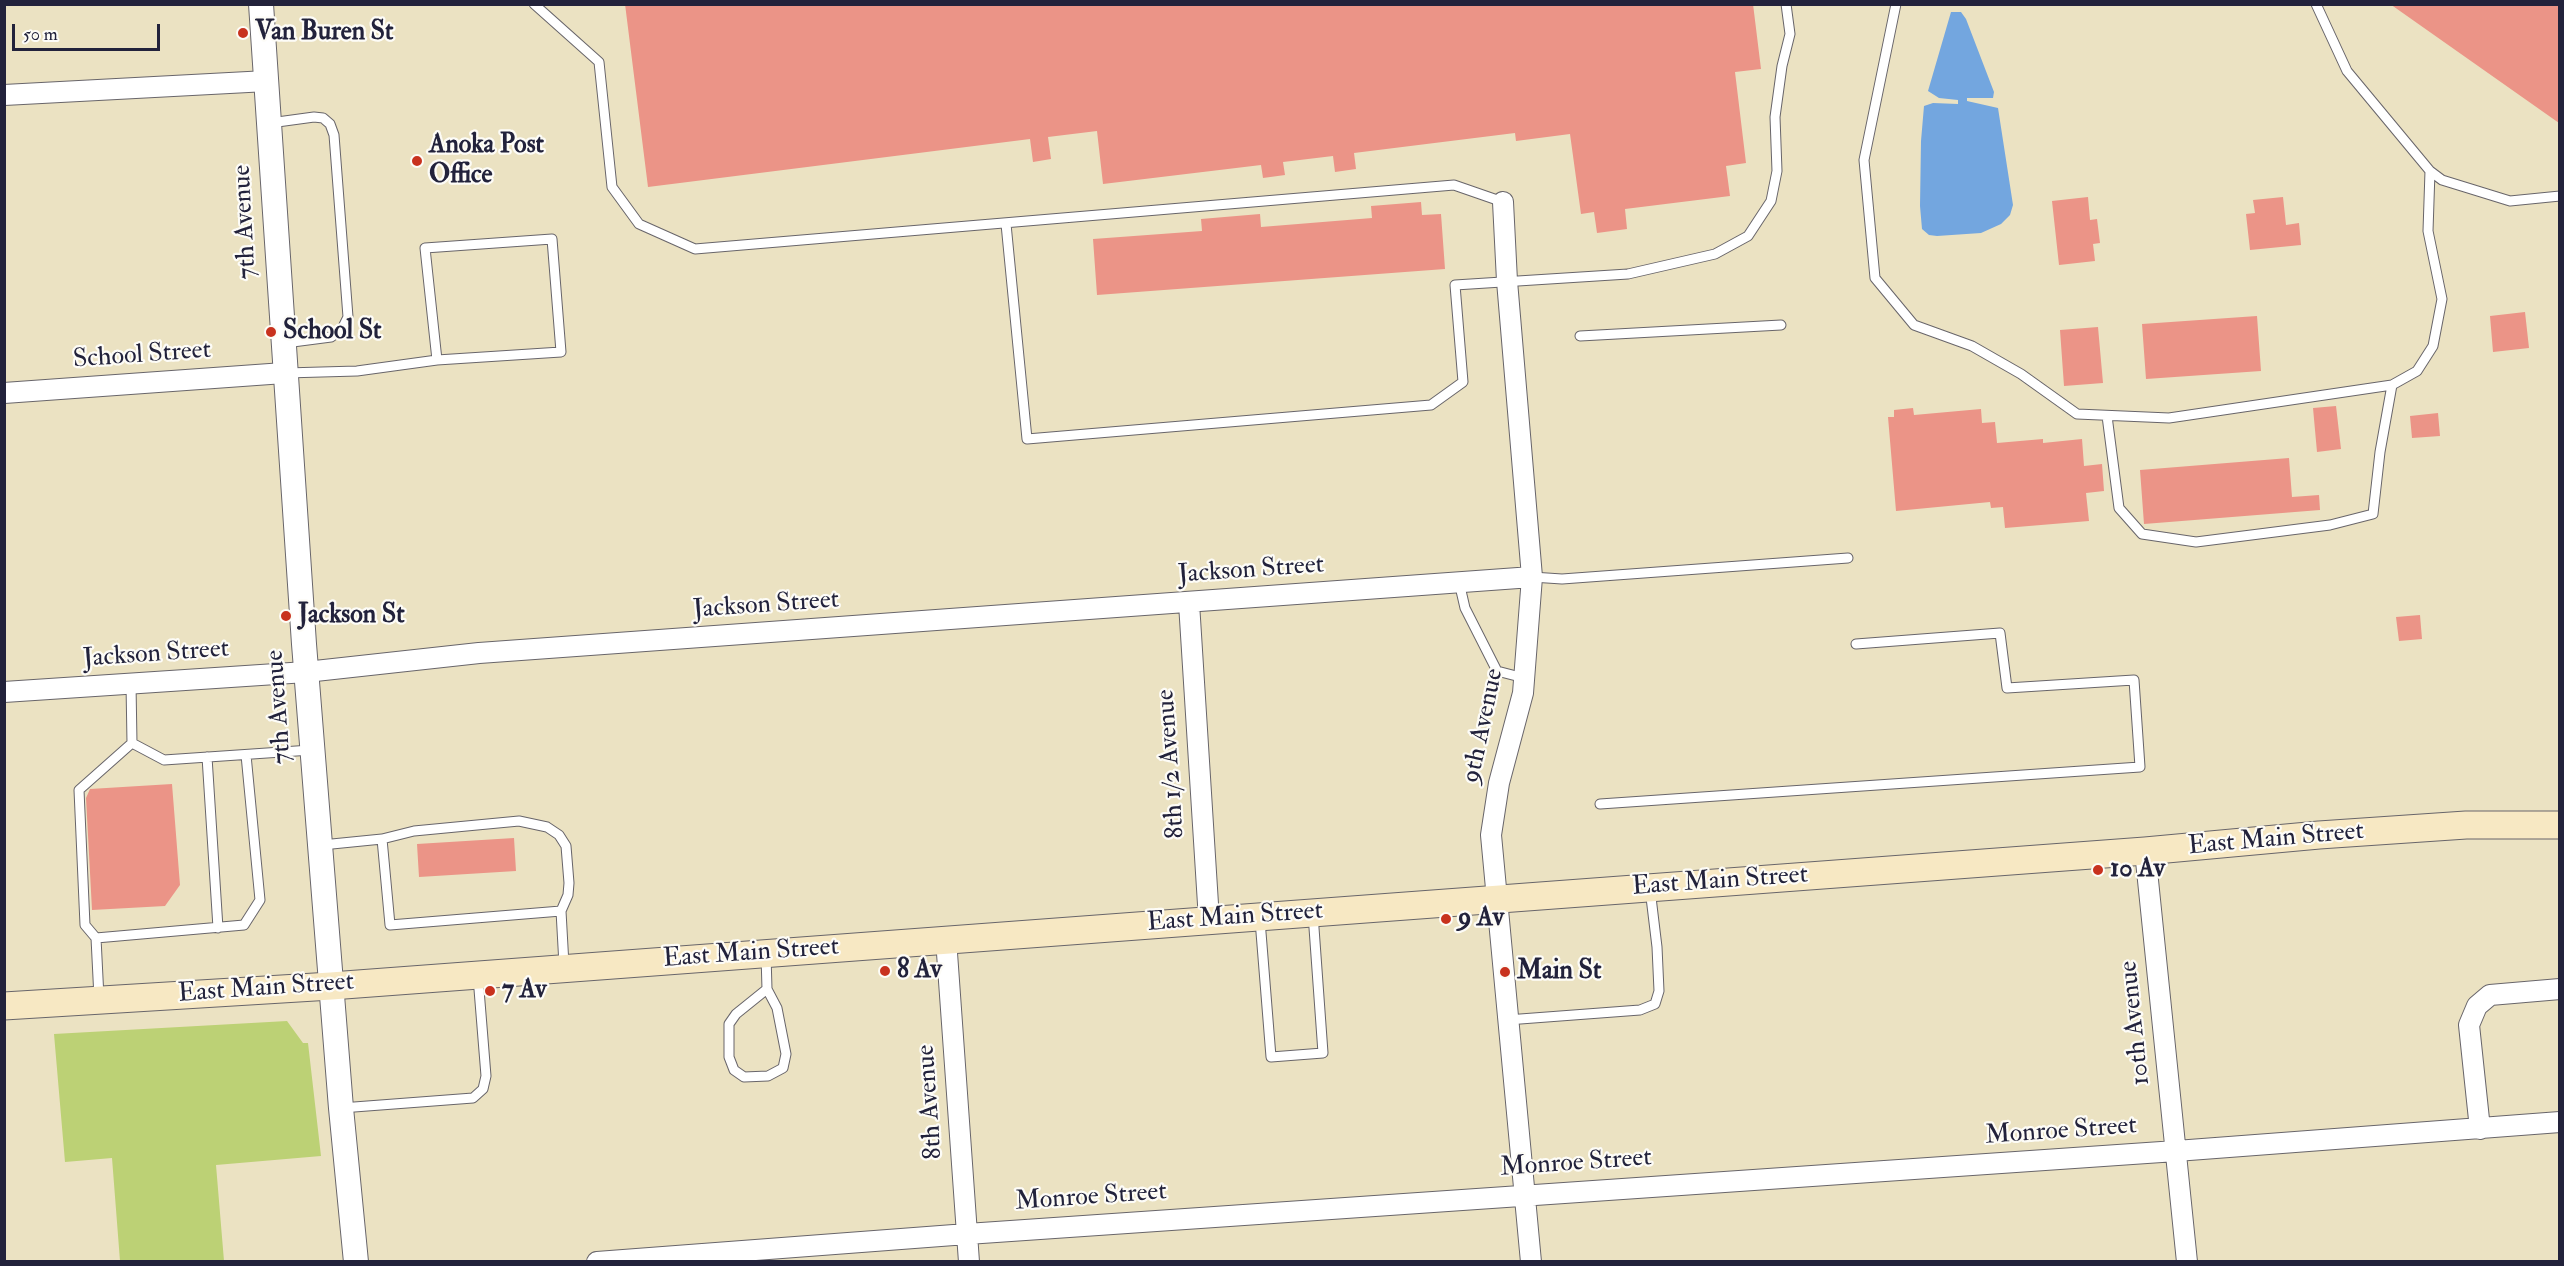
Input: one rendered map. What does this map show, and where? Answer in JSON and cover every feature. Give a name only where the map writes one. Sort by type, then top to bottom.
[{"type":"main road","name":"East Main Street","points":[[4,1006],[331,986],[2145,851],[2466,825],[2559,812]]},
{"type":"main road","name":"East Main Street","points":[[2466,825],[2559,825]]},
{"type":"street","name":"7th Avenue","points":[[261,4],[282,344],[306,672],[341,1108],[356,1262]]},
{"type":"street","points":[[4,94],[267,81]]},
{"type":"street","name":"9th Avenue","points":[[1503,202],[1507,281],[1532,576],[1523,693],[1499,783],[1491,835],[1531,1262]]},
{"type":"street","name":"School Street","points":[[4,393],[284,373]]},
{"type":"street","name":"Jackson Street","points":[[4,692],[306,672],[479,653],[1189,603],[1532,576]]},
{"type":"street","name":"8th 1/2 Avenue","points":[[1189,603],[1209,920]]},
{"type":"street","name":"10th Avenue","points":[[2145,851],[2187,1262]]},
{"type":"street","name":"8th Avenue","points":[[946,939],[969,1262]]},
{"type":"street","points":[[2481,1129],[2469,1025],[2477,1006],[2490,995],[2559,989]]},
{"type":"street","name":"Monroe Street","points":[[597,1262],[2559,1122]]},
{"type":"lane","points":[[534,4],[599,62],[612,188],[639,224],[695,249],[1454,184],[1503,202]]},
{"type":"lane","points":[[1006,224],[1027,439],[1431,405],[1463,382],[1455,285],[1628,274],[1715,254],[1748,236],[1771,201],[1777,171],[1775,117],[1782,66],[1790,34],[1786,4]]},
{"type":"lane","points":[[1896,4],[1864,160],[1875,278],[1914,325],[1972,346],[2021,374],[2077,414],[2169,418],[2392,385],[2417,371],[2433,346],[2442,299],[2428,231],[2430,171]]},
{"type":"lane","points":[[2316,4],[2347,71],[2430,171],[2442,180],[2510,201],[2559,196]]},
{"type":"lane","points":[[269,123],[314,117],[323,118],[330,124],[334,135],[348,317],[342,329],[332,337],[282,344]]},
{"type":"lane","points":[[284,373],[357,370],[437,360],[561,352],[552,239],[425,248],[437,360]]},
{"type":"lane","points":[[1580,336],[1781,325]]},
{"type":"lane","points":[[2107,416],[2119,508],[2142,534],[2196,542],[2330,525],[2373,514],[2380,452],[2392,385]]},
{"type":"lane","points":[[1532,576],[1562,579],[1848,558]]},
{"type":"lane","points":[[1459,582],[1465,608],[1497,671],[1524,678]]},
{"type":"lane","points":[[1600,804],[2140,767],[2134,680],[2007,688],[2000,633],[1856,644]]},
{"type":"lane","points":[[99,1000],[96,938],[85,925],[79,790],[132,743],[131,684]]},
{"type":"lane","points":[[132,743],[164,760],[312,750]]},
{"type":"lane","points":[[96,938],[244,925],[260,900],[246,755]]},
{"type":"lane","points":[[207,757],[218,928]]},
{"type":"lane","points":[[320,845],[382,839],[414,831],[519,821],[548,827],[559,835],[566,846],[568,895],[561,911],[565,968]]},
{"type":"lane","points":[[382,839],[390,925],[561,911]]},
{"type":"lane","points":[[1507,1020],[1640,1010],[1655,1004],[1659,991],[1657,947],[1650,887]]},
{"type":"lane","points":[[1259,916],[1270,1057],[1312,1054],[1323,1053],[1313,912]]},
{"type":"lane","points":[[766,952],[767,989],[777,1008],[786,1054],[783,1068],[768,1076],[744,1077],[734,1070],[729,1057],[729,1024],[736,1014],[767,989]]},
{"type":"lane","points":[[341,1108],[473,1098],[483,1089],[486,1076],[478,974]]},
{"type":"green space","points":[[287,1021],[303,1043],[308,1043],[321,1156],[216,1165],[224,1261],[120,1261],[112,1158],[65,1162],[54,1034]]},
{"type":"water","points":[[1951,12],[1961,12],[1966,19],[1994,92],[1993,98],[1967,98],[1967,101],[1998,108],[2013,205],[2010,215],[2001,224],[1981,233],[1937,236],[1929,235],[1922,229],[1921,141],[1924,106],[1933,103],[1958,104],[1958,100],[1939,98],[1928,91]]},
{"type":"building","points":[[625,4],[1753,4],[1761,69],[1735,72],[1746,163],[1726,166],[1730,196],[1625,209],[1627,229],[1597,233],[1594,212],[1581,214],[1570,134],[1516,141],[1515,133],[1354,153],[1356,169],[1335,172],[1333,156],[1283,162],[1285,175],[1263,178],[1261,165],[1103,184],[1097,131],[1048,137],[1051,159],[1033,162],[1030,139],[648,187]]},
{"type":"building","points":[[2390,4],[2559,4],[2559,123]]},
{"type":"building","points":[[2088,197],[2090,220],[2097,219],[2100,243],[2093,244],[2095,261],[2059,265],[2052,201]]},
{"type":"building","points":[[2283,197],[2286,225],[2299,223],[2301,245],[2250,250],[2246,214],[2255,213],[2253,200]]},
{"type":"building","points":[[1421,202],[1422,215],[1441,214],[1445,269],[1097,295],[1093,239],[1202,231],[1201,219],[1260,214],[1261,227],[1372,218],[1371,206]]},
{"type":"building","points":[[2525,312],[2529,348],[2493,352],[2490,316]]},
{"type":"building","points":[[2257,316],[2261,371],[2146,379],[2142,324]]},
{"type":"building","points":[[2098,327],[2103,383],[2064,386],[2060,330]]},
{"type":"building","points":[[2336,406],[2341,449],[2317,452],[2313,408]]},
{"type":"building","points":[[1913,408],[1914,415],[1981,409],[1982,423],[1995,422],[1997,443],[2043,439],[2043,443],[2082,439],[2084,466],[2102,464],[2104,491],[2086,493],[2089,521],[2005,528],[2003,507],[1991,508],[1990,502],[1896,511],[1888,417],[1894,417],[1894,410]]},
{"type":"building","points":[[2438,413],[2440,436],[2412,438],[2410,416]]},
{"type":"building","points":[[2289,458],[2292,497],[2319,495],[2320,510],[2144,524],[2140,470]]},
{"type":"building","points":[[2420,615],[2422,639],[2399,641],[2396,617]]},
{"type":"building","points":[[172,784],[180,885],[165,906],[92,910],[86,798],[90,789]]},
{"type":"building","points":[[514,838],[516,871],[419,877],[417,844]]},
{"type":"place","name":"Van Buren St","points":[[243,33]]},
{"type":"place","name":"Anoka Post Office","points":[[417,161]]},
{"type":"place","name":"School St","points":[[271,332]]},
{"type":"place","name":"Jackson St","points":[[286,616]]},
{"type":"place","name":"10 Av","points":[[2098,870]]},
{"type":"place","name":"9 Av","points":[[1446,919]]},
{"type":"place","name":"8 Av","points":[[885,971]]},
{"type":"place","name":"Main St","points":[[1505,972]]},
{"type":"place","name":"7 Av","points":[[490,991]]}]
